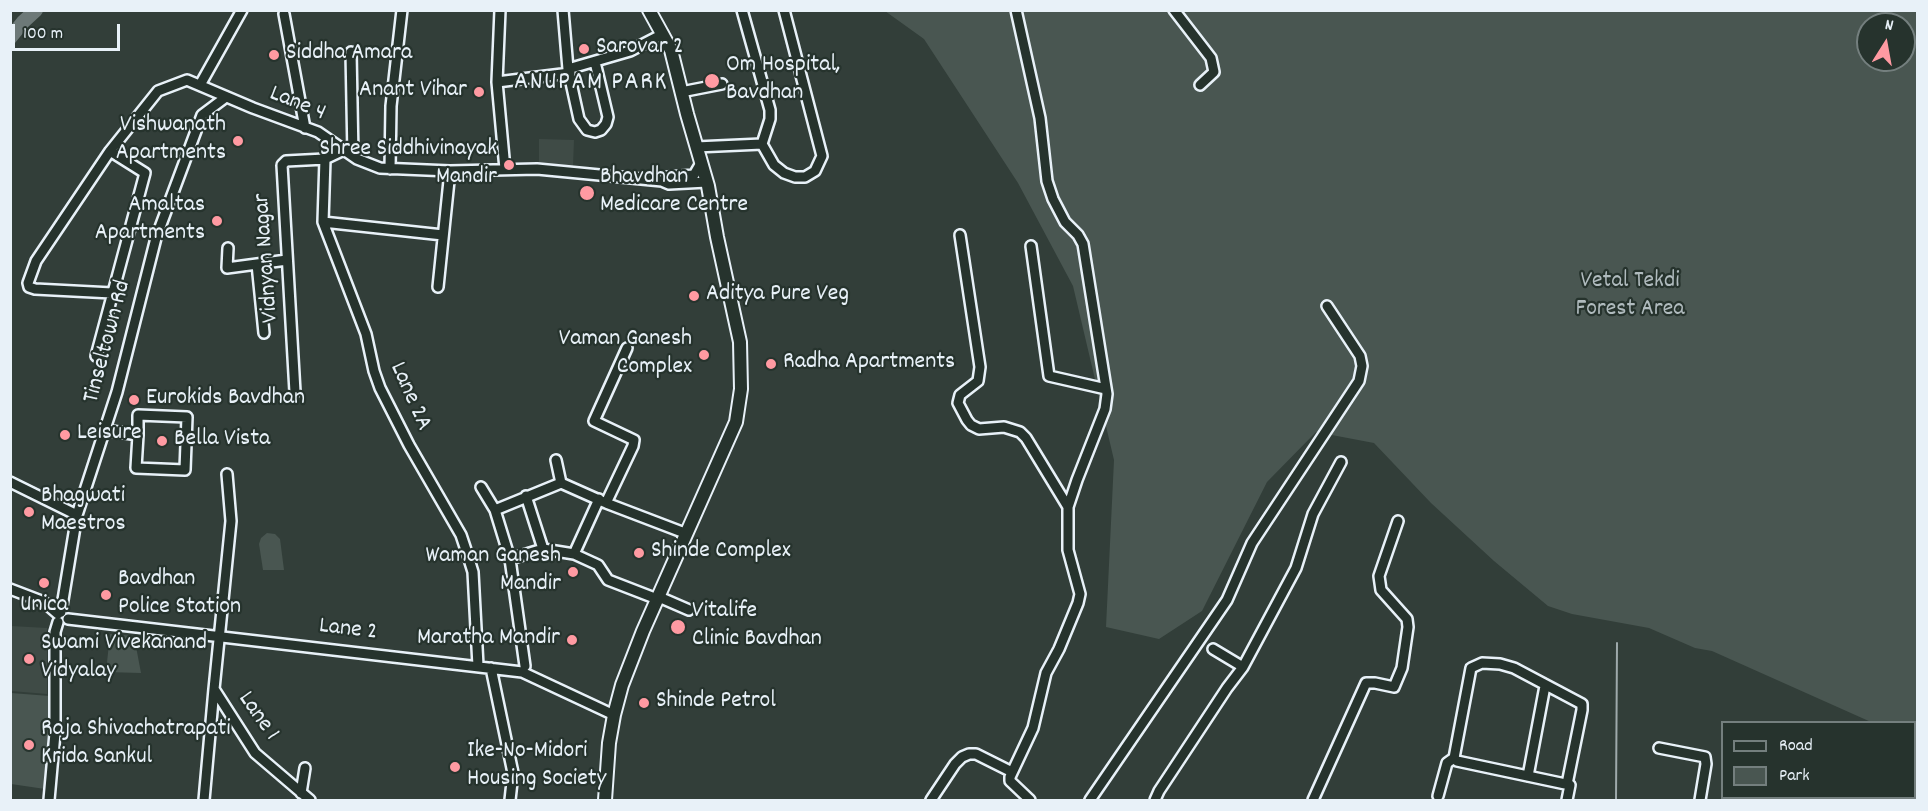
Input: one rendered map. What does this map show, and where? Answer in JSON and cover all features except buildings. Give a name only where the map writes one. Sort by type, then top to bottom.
[{"type":"main road","points":[[598,801],[600,762],[627,654],[696,512],[736,422],[741,389],[740,342],[707,182],[671,50],[649,10]]},
{"type":"main road","points":[[656,597],[682,532],[690,517],[696,512]]},
{"type":"main road","points":[[605,801],[611,713]]},
{"type":"street","points":[[112,293],[34,289],[29,287],[28,283],[36,261],[110,151],[158,91],[187,80],[201,86],[242,10]]},
{"type":"street","points":[[390,169],[391,106],[402,10]]},
{"type":"street","points":[[500,10],[497,82],[505,169]]},
{"type":"street","points":[[563,10],[569,71],[579,119],[587,130],[595,132],[601,130],[608,117],[595,62]]},
{"type":"street","points":[[742,10],[770,110],[770,119],[762,144],[774,165],[784,173],[795,177],[805,177],[814,171],[822,156],[784,10]]},
{"type":"street","points":[[1016,10],[1040,118],[1047,182],[1065,222],[1078,235],[1083,244],[1107,390],[1105,409],[1068,507],[1068,550],[1080,594],[1078,603],[1046,674],[1033,728],[1012,772],[1011,781],[1030,801]]},
{"type":"street","points":[[1174,10],[1211,58],[1214,72],[1200,85]]},
{"type":"street","points":[[284,14],[305,128]]},
{"type":"street","points":[[497,82],[569,71],[630,51],[663,34]]},
{"type":"street","points":[[351,52],[353,156]]},
{"type":"street","points":[[681,92],[722,84]]},
{"type":"street","name":"Lane 4","points":[[201,86],[318,132],[353,156],[380,168],[450,171],[537,169],[662,181],[669,184],[707,182]]},
{"type":"street","name":"Tinseltown Rd","points":[[49,801],[55,733],[55,632],[61,617],[77,514],[117,392],[156,238],[202,115],[226,96]]},
{"type":"street","points":[[696,147],[762,144]]},
{"type":"street","points":[[325,159],[344,150]]},
{"type":"street","points":[[96,356],[145,173],[110,151]]},
{"type":"street","name":"Lane 2A","points":[[325,159],[323,222],[366,334],[380,388],[409,445],[461,535],[473,572],[478,666]]},
{"type":"street","name":"Vidnyan Nagar","points":[[295,392],[282,165],[286,161],[325,159]]},
{"type":"street","name":"Lane 4","points":[[662,181],[668,177],[694,175],[701,163]]},
{"type":"street","points":[[438,287],[450,171]]},
{"type":"street","points":[[323,222],[443,235]]},
{"type":"street","points":[[960,235],[980,367],[978,381],[960,395],[958,403],[971,425],[979,429],[1004,427],[1020,432],[1026,438],[1068,507]]},
{"type":"street","points":[[1031,246],[1049,376],[1107,390]]},
{"type":"street","points":[[228,248],[227,268],[287,260]]},
{"type":"street","points":[[257,264],[264,333]]},
{"type":"street","points":[[1090,801],[1227,600],[1252,543],[1359,381],[1362,366],[1360,356],[1327,306]]},
{"type":"street","points":[[574,554],[633,446],[634,440],[594,421],[627,348]]},
{"type":"street","points":[[138,415],[187,417],[185,470],[136,468],[138,435],[138,415]]},
{"type":"street","points":[[105,430],[138,435]]},
{"type":"street","points":[[556,460],[561,483]]},
{"type":"street","points":[[1155,801],[1159,791],[1243,667],[1288,579],[1296,568],[1313,514],[1341,462]]},
{"type":"street","name":"Lane 1","points":[[227,474],[231,521],[214,689],[255,753],[310,801]]},
{"type":"street","points":[[10,482],[77,514]]},
{"type":"street","points":[[495,510],[561,483],[682,532]]},
{"type":"street","points":[[481,487],[495,510],[510,559],[525,666]]},
{"type":"street","points":[[526,496],[543,549]]},
{"type":"street","points":[[1312,801],[1365,683],[1394,687],[1402,668],[1408,627],[1407,619],[1381,590],[1379,576],[1398,521]]},
{"type":"street","points":[[510,559],[543,549],[574,554],[598,565],[608,580],[689,610]]},
{"type":"street","name":"Lane 2","points":[[10,589],[44,602],[61,617],[522,672],[611,713]]},
{"type":"street","points":[[1213,649],[1243,667]]},
{"type":"street","points":[[1438,796],[1447,763],[1454,758],[1471,668],[1482,663],[1514,668],[1582,704],[1567,801]]},
{"type":"street","points":[[491,668],[513,773],[510,801]]},
{"type":"street","points":[[1528,776],[1545,686]]},
{"type":"street","points":[[204,801],[214,689]]},
{"type":"street","points":[[1659,748],[1705,757],[1700,801]]},
{"type":"street","points":[[931,801],[955,764],[969,754],[976,754],[1012,772]]},
{"type":"street","points":[[1454,758],[1457,761],[1569,785]]},
{"type":"street","points":[[301,793],[305,768]]},
{"type":"shaded area","points":[[539,139],[574,140],[573,166],[539,166]]},
{"type":"shaded area","name":"Swami Vivekanand Vidyalay","points":[[11,626],[47,628],[47,694],[11,691]]},
{"type":"green space","name":"Vetal Tekdi Forest Area","points":[[885,11],[1917,11],[1917,743],[1916,721],[1869,721],[1712,651],[1695,648],[1649,628],[1572,614],[1548,606],[1494,561],[1431,503],[1374,443],[1316,432],[1267,482],[1202,611],[1159,639],[1106,627],[1114,460],[1073,286],[1018,183],[924,39]]},
{"type":"green space","points":[[267,533],[275,534],[280,539],[284,570],[263,570],[259,544],[261,538]]},
{"type":"green space","points":[[110,634],[134,636],[141,673],[106,672]]},
{"type":"green space","name":"Raja Shivachatrapati Krida Sankul","points":[[11,693],[50,696],[45,789],[11,784]]},
{"type":"waterway","points":[[10,38],[36,10]]},
{"type":"waterway","points":[[1616,800],[1617,643]]},
{"type":"place","name":"Sarovar 2","points":[[584,49]]},
{"type":"place","name":"Siddha Amara","points":[[274,55]]},
{"type":"place","name":"Om Hospital, Bavdhan","points":[[712,81]]},
{"type":"place","name":"Anant Vihar","points":[[479,92]]},
{"type":"place","name":"Vishwanath Apartments","points":[[238,141]]},
{"type":"place","name":"Shree Siddhivinayak Mandir","points":[[509,165]]},
{"type":"place","name":"Bhavdhan Medicare Centre","points":[[587,193]]},
{"type":"place","name":"Amaltas Apartments","points":[[217,221]]},
{"type":"place","name":"Aditya Pure Veg","points":[[694,296]]},
{"type":"place","name":"Vaman Ganesh Complex","points":[[704,355]]},
{"type":"place","name":"Radha Apartments","points":[[771,364]]},
{"type":"place","name":"Eurokids Bavdhan","points":[[134,400]]},
{"type":"place","name":"Leisure","points":[[65,435]]},
{"type":"place","name":"Bella Vista","points":[[162,441]]},
{"type":"place","name":"Bhagwati Maestros","points":[[29,512]]},
{"type":"place","name":"Shinde Complex","points":[[639,553]]},
{"type":"place","name":"Waman Ganesh Mandir","points":[[573,572]]},
{"type":"place","name":"Unica","points":[[44,583]]},
{"type":"place","name":"Bavdhan Police Station","points":[[106,595]]},
{"type":"place","name":"Vitalife Clinic Bavdhan","points":[[678,627]]},
{"type":"place","name":"Maratha Mandir","points":[[572,640]]},
{"type":"place","name":"Swami Vivekanand Vidyalay","points":[[29,659]]},
{"type":"place","name":"Shinde Petrol","points":[[644,703]]},
{"type":"place","name":"Raja Shivachatrapati Krida Sankul","points":[[29,745]]},
{"type":"place","name":"Ike-No-Midori Housing Society","points":[[455,767]]},
{"type":"district","name":"ANUPAM PARK","points":[[591,84]]}]
